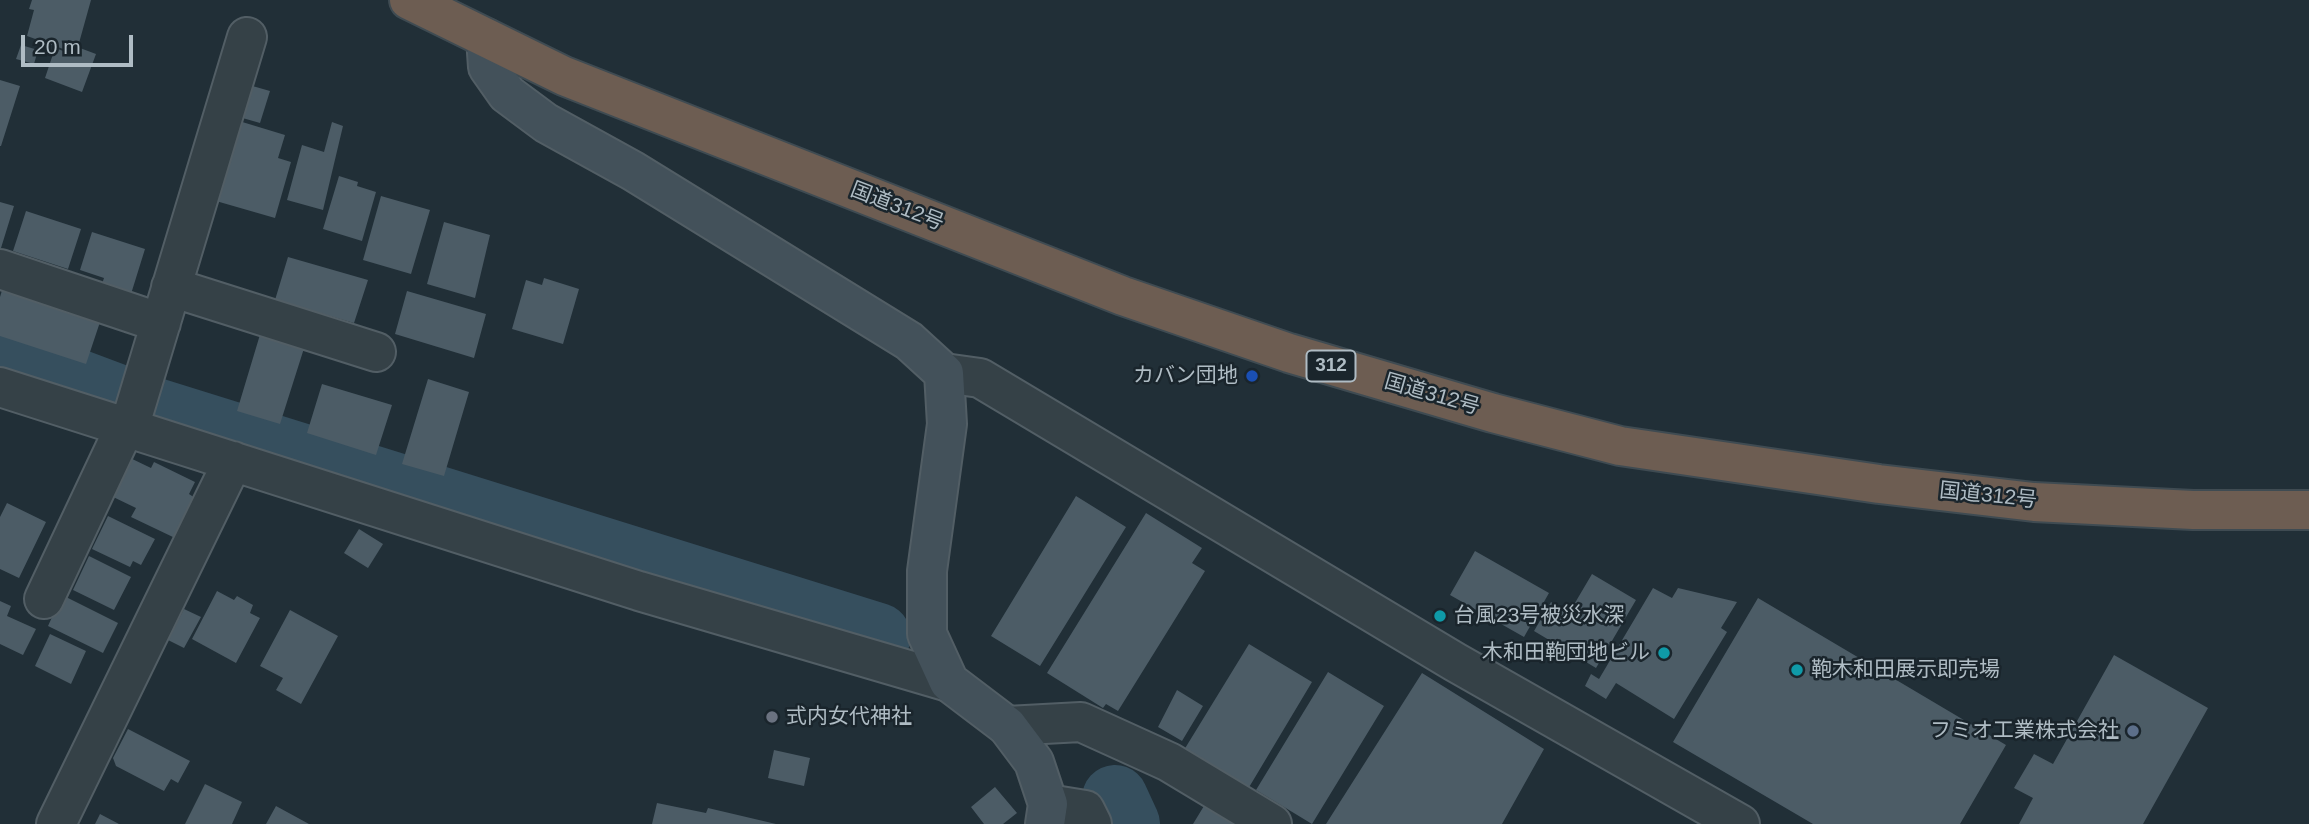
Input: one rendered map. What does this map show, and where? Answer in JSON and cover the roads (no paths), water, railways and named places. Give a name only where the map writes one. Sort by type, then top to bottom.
[{"type":"highway","name":"国道312号","points":[[409,0],[564,76],[1123,296],[1289,354],[1518,419],[1620,446],[1765,470],[2034,502],[2193,510],[2309,510]]},
{"type":"street","points":[[44,599],[127,427],[247,37]]},
{"type":"street","points":[[486,38],[488,67],[507,94],[546,123],[633,171],[909,341],[944,373],[980,378],[1455,662],[1740,824]]},
{"type":"street","points":[[0,269],[376,352]]},
{"type":"street","points":[[944,373],[947,424],[927,571],[926,634],[949,682]]},
{"type":"street","points":[[0,387],[639,591],[949,682],[1007,726],[1034,762],[1047,814],[1084,810],[1093,824]]},
{"type":"street","points":[[56,824],[233,461]]},
{"type":"street","points":[[1007,726],[1081,722],[1169,762],[1272,824]]},
{"type":"waterway","points":[[0,361],[34,366],[146,408],[878,636]]},
{"type":"waterway","points":[[1115,798],[1127,824]]},
{"type":"place","name":"カバン団地","points":[[1252,376]]},
{"type":"place","name":"台風23号被災水深","points":[[1440,616]]},
{"type":"place","name":"木和田鞄団地ビル","points":[[1664,653]]},
{"type":"place","name":"鞄木和田展示即売場","points":[[1797,670]]},
{"type":"place","name":"式内女代神社","points":[[772,717]]},
{"type":"place","name":"フミオ工業株式会社","points":[[2133,731]]}]
